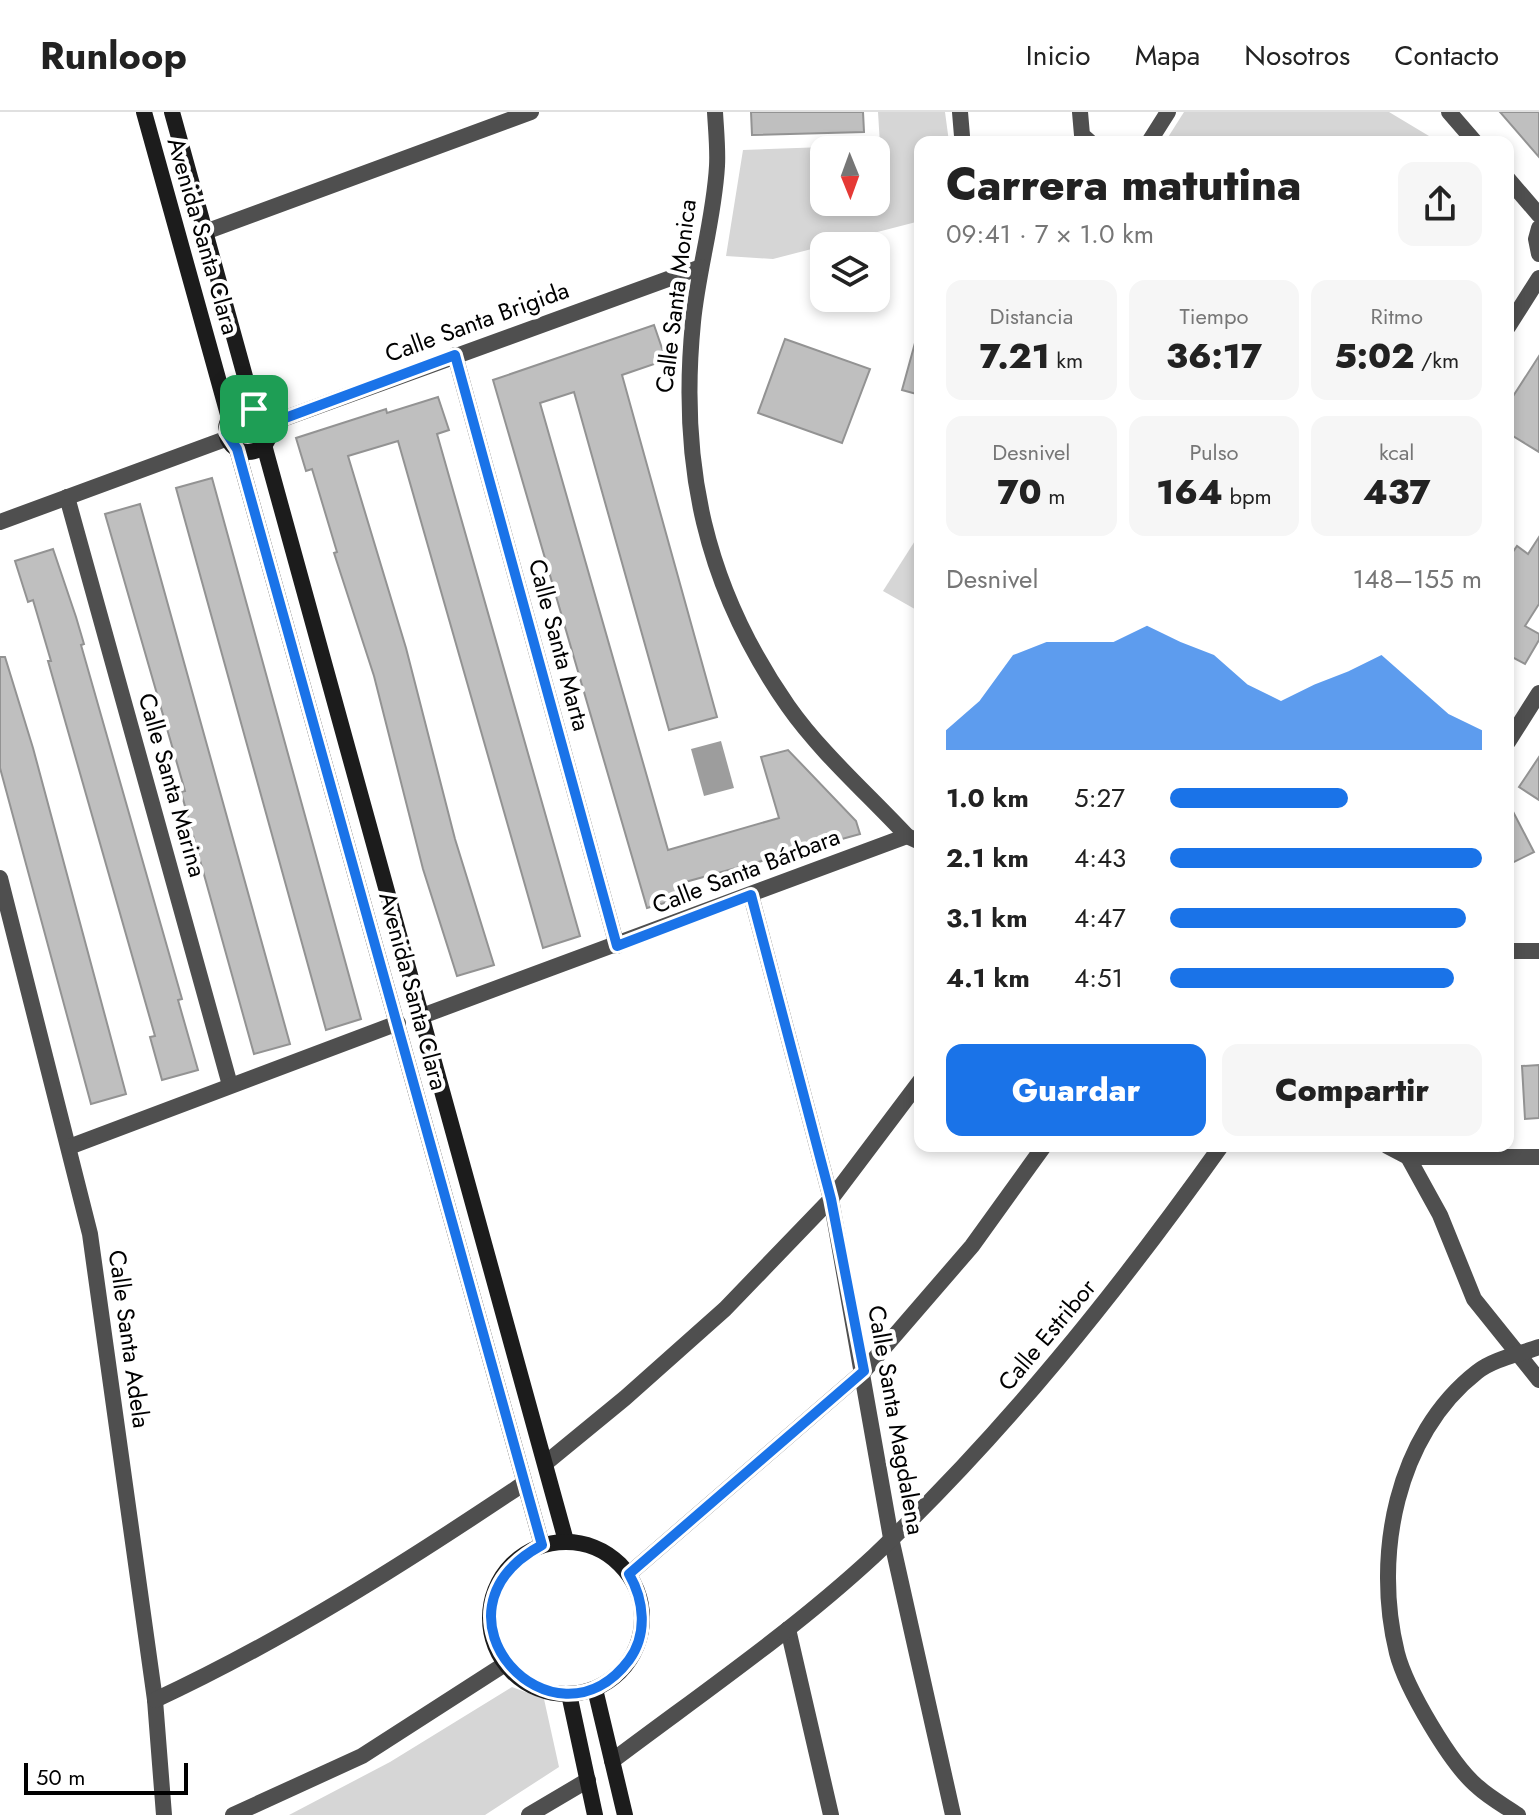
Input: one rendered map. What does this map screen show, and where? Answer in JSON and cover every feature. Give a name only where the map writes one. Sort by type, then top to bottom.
[{"type":"street","name":"Avenida Santa Clara","points":[[144,112],[229,418]]},
{"type":"street","name":"Avenida Santa Clara","points":[[172,112],[254,409]]},
{"type":"street","points":[[205,232],[531,112]]},
{"type":"street","name":"Calle Santa Monica","points":[[715,112],[717,166],[701,267],[687,409],[694,490],[718,571],[750,647],[790,708],[913,839]]},
{"type":"street","points":[[960,112],[962,136]]},
{"type":"street","points":[[1080,112],[1083,136]]},
{"type":"street","points":[[1153,136],[1168,112]]},
{"type":"street","points":[[1449,112],[1470,136]]},
{"type":"street","points":[[1514,186],[1539,215]]},
{"type":"street","points":[[1539,228],[1536,239],[1539,254]]},
{"type":"street","name":"Calle Santa Brigida","points":[[269,424],[701,267]]},
{"type":"street","points":[[1514,318],[1539,278]]},
{"type":"street","name":"Calle Santa Marta","points":[[455,355],[617,946]]},
{"type":"street","points":[[0,522],[232,444],[251,452],[264,445],[269,424],[254,409],[240,410],[229,418],[232,444]]},
{"type":"street","name":"Avenida Santa Clara","points":[[232,444],[398,1023],[542,1545]]},
{"type":"street","name":"Avenida Santa Clara","points":[[264,445],[547,1462],[566,1541]]},
{"type":"street","name":"Calle Santa Marina","points":[[67,497],[230,1085]]},
{"type":"street","points":[[1514,733],[1539,693]]},
{"type":"street","name":"Calle Santa Bárbara","points":[[422,1016],[913,839]]},
{"type":"street","name":"Calle Santa Adela","points":[[0,878],[90,1234],[155,1700],[164,1815]]},
{"type":"street","name":"Calle Santa Magdalena","points":[[751,895],[831,1199],[864,1371],[891,1538],[953,1815]]},
{"type":"street","points":[[1514,951],[1539,951]]},
{"type":"street","points":[[69,1147],[398,1023]]},
{"type":"street","points":[[547,1462],[725,1309],[831,1199],[914,1089]]},
{"type":"street","points":[[629,1574],[864,1371],[972,1246],[1040,1152]]},
{"type":"street","name":"Calle Estribor","points":[[612,1761],[788,1629],[891,1538],[1016,1410],[1137,1264],[1217,1152]]},
{"type":"street","points":[[1398,1152],[1408,1157],[1539,1157]]},
{"type":"street","points":[[1408,1157],[1440,1215],[1474,1299],[1539,1380]]},
{"type":"street","points":[[1518,1815],[1476,1786],[1430,1725],[1397,1655],[1388,1575],[1400,1486],[1431,1417],[1479,1370],[1539,1347]]},
{"type":"street","points":[[155,1700],[244,1659],[523,1484]]},
{"type":"street","points":[[566,1541],[587,1544],[611,1555],[629,1574],[638,1591],[643,1625],[635,1652],[619,1674],[595,1689],[569,1694],[547,1692],[523,1681],[505,1664],[493,1640],[490,1613],[497,1585],[518,1558],[542,1545],[566,1541]]},
{"type":"street","points":[[788,1629],[831,1815]]},
{"type":"street","points":[[233,1815],[362,1756],[505,1664]]},
{"type":"street","points":[[595,1689],[625,1815]]},
{"type":"street","points":[[569,1694],[595,1815]]},
{"type":"street","points":[[529,1815],[588,1780]]},
{"type":"shaded area","points":[[878,112],[945,112],[948,136],[914,136],[914,223],[877,232],[810,232],[810,249],[773,259],[726,256],[743,150],[810,148],[810,216],[890,216],[890,136],[879,136]]},
{"type":"shaded area","points":[[1184,112],[1389,112],[1429,136],[1169,136]]},
{"type":"shaded area","points":[[914,542],[914,609],[883,591]]},
{"type":"shaded area","points":[[721,741],[734,788],[704,796],[691,749]]},
{"type":"shaded area","points":[[512,1687],[544,1699],[559,1767],[485,1815],[289,1815],[390,1762]]},
{"type":"building","points":[[751,112],[863,112],[864,132],[752,135]]},
{"type":"building","points":[[1500,112],[1539,112],[1539,157]]},
{"type":"building","points":[[654,325],[666,360],[622,375],[717,717],[669,730],[574,392],[540,403],[668,850],[779,818],[761,757],[788,750],[856,821],[860,834],[678,884],[682,898],[647,908],[493,380]]},
{"type":"building","points":[[785,339],[870,369],[842,443],[758,413]]},
{"type":"building","points":[[914,347],[914,393],[902,390]]},
{"type":"building","points":[[1539,356],[1539,452],[1514,437],[1514,395]]},
{"type":"building","points":[[438,397],[449,430],[437,434],[580,936],[543,948],[398,441],[348,456],[406,648],[455,839],[494,965],[457,976],[423,869],[374,676],[334,553],[337,552],[312,469],[306,471],[296,438],[386,409],[387,413]]},
{"type":"building","points":[[212,478],[361,1019],[326,1030],[176,488]]},
{"type":"building","points":[[140,504],[290,1044],[254,1054],[181,792],[185,791],[105,514]]},
{"type":"building","points":[[1539,537],[1539,604],[1525,626],[1539,634],[1539,640],[1525,664],[1514,658],[1514,550],[1517,546],[1528,554]]},
{"type":"building","points":[[53,549],[84,644],[81,645],[182,999],[178,1000],[198,1070],[162,1080],[150,1037],[155,1036],[48,661],[51,661],[33,600],[28,602],[15,561]]},
{"type":"building","points":[[0,657],[5,657],[33,748],[126,1094],[91,1104],[0,768]]},
{"type":"building","points":[[1539,757],[1539,800],[1519,787]]},
{"type":"building","points":[[1514,814],[1534,852],[1514,862]]},
{"type":"building","points":[[1539,1065],[1539,1118],[1525,1119],[1522,1066]]},
{"type":"route","points":[[455,355],[617,946],[751,895],[831,1199],[864,1371],[629,1574],[638,1591],[643,1625],[635,1652],[619,1674],[595,1689],[569,1694],[547,1692],[523,1681],[505,1664],[493,1640],[490,1613],[497,1585],[518,1558],[542,1545],[237,449],[231,445],[226,432],[229,418],[234,413],[254,409],[266,417],[269,424],[455,355]]}]
